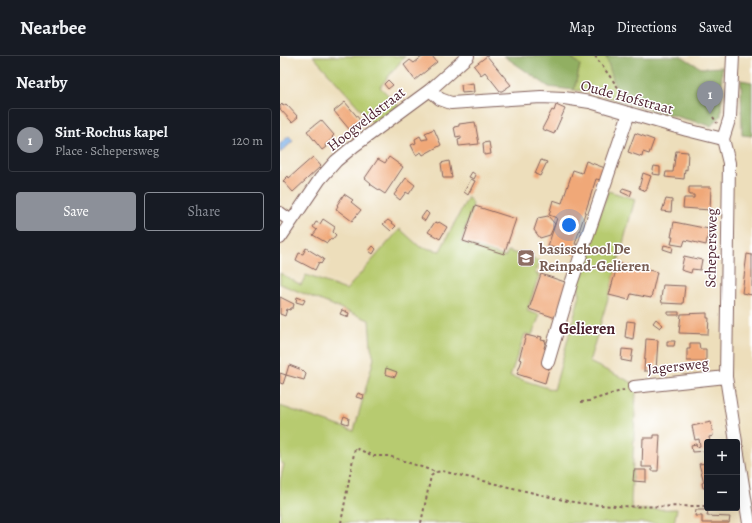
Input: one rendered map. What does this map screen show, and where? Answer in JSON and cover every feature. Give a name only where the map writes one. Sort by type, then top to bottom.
[{"type":"street","name":"Hoogveldstraat","points":[[280,238],[320,179],[336,162],[354,146],[430,90],[468,56]]},
{"type":"street","points":[[723,139],[730,117],[733,56]]},
{"type":"street","name":"Oude Hofstraat","points":[[430,90],[440,99],[451,103],[541,97],[564,98],[590,102],[626,109],[686,130],[723,139]]},
{"type":"street","points":[[548,362],[626,109]]},
{"type":"street","name":"Schepersweg","points":[[723,139],[729,163],[726,377],[736,439]]},
{"type":"street","points":[[280,213],[291,221]]},
{"type":"street","name":"Jagersweg","points":[[634,387],[726,377]]},
{"type":"street","points":[[740,467],[749,523]]},
{"type":"path","points":[[595,56],[622,93],[626,109]]},
{"type":"path","points":[[580,402],[589,401],[634,387]]},
{"type":"path","points":[[341,523],[355,448],[374,456],[389,456],[436,472],[442,471],[587,505],[704,506]]},
{"type":"path","points":[[421,523],[431,476],[436,472]]},
{"type":"green space","points":[[313,56],[405,56],[380,87],[399,106],[373,123]]},
{"type":"green space","points":[[504,56],[570,56],[580,65],[574,90],[549,87]]},
{"type":"green space","points":[[570,56],[606,56],[620,101],[591,92],[574,90],[580,65]]},
{"type":"green space","points":[[606,56],[681,56],[701,68],[722,67],[721,116],[711,126],[620,101]]},
{"type":"green space","points":[[741,80],[752,82],[752,136],[742,135]]},
{"type":"green space","points":[[608,191],[635,199],[589,362],[633,383],[636,392],[631,502],[633,510],[677,509],[674,523],[280,523],[280,481],[284,464],[280,462],[280,406],[354,431],[374,358],[371,347],[369,320],[280,284],[280,273],[301,285],[306,275],[346,290],[400,229],[420,247],[440,251],[468,197],[473,205],[461,242],[505,257],[508,251],[539,261],[535,273],[539,275],[527,311],[540,315],[532,335],[525,334],[510,376],[554,390],[580,295],[577,281]]},
{"type":"water","points":[[289,136],[293,141],[280,153],[280,144]]},
{"type":"building","points":[[423,56],[432,56],[437,62],[415,80],[404,65],[410,60],[414,63]]},
{"type":"building","points":[[487,56],[511,85],[502,91],[500,91],[485,72],[481,75],[474,66]]},
{"type":"building","points":[[388,80],[393,85],[388,89],[384,84]]},
{"type":"building","points":[[473,83],[474,92],[462,93],[461,85]]},
{"type":"building","points":[[345,102],[360,120],[349,129],[334,111]]},
{"type":"building","points":[[282,104],[283,106],[286,104],[298,117],[292,122],[280,109]]},
{"type":"building","points":[[556,105],[565,109],[554,134],[542,129],[552,110],[554,111]]},
{"type":"building","points":[[321,120],[334,135],[332,137],[333,138],[325,145],[326,147],[322,150],[307,131]]},
{"type":"building","points":[[475,122],[479,144],[459,146],[458,140],[461,139],[461,136],[456,137],[454,127],[459,126],[459,124]]},
{"type":"building","points":[[434,129],[441,145],[423,155],[421,152],[416,155],[411,145],[416,143],[415,139],[420,136],[422,140],[428,139],[425,133]]},
{"type":"building","points":[[635,133],[654,140],[649,154],[643,152],[642,157],[628,152]]},
{"type":"building","points":[[489,142],[491,154],[484,155],[483,143]]},
{"type":"building","points":[[676,151],[688,152],[687,170],[685,169],[684,179],[665,177],[666,172],[673,172]]},
{"type":"building","points":[[313,157],[321,166],[293,192],[283,181],[288,176],[289,178]]},
{"type":"building","points":[[389,157],[403,167],[385,194],[370,184],[371,183],[365,178],[378,159],[385,163]]},
{"type":"building","points":[[541,160],[547,162],[540,176],[535,174]]},
{"type":"building","points":[[449,161],[452,178],[443,178],[441,163]]},
{"type":"building","points":[[586,161],[605,168],[601,180],[596,179],[575,244],[579,245],[576,255],[548,246],[557,218],[549,215],[553,200],[562,203],[573,170],[582,173]]},
{"type":"building","points":[[654,166],[660,167],[660,175],[652,174]]},
{"type":"building","points":[[472,172],[476,175],[474,179],[469,177]]},
{"type":"building","points":[[643,173],[651,176],[646,191],[639,188]]},
{"type":"building","points":[[406,178],[415,185],[409,194],[406,192],[400,200],[394,195]]},
{"type":"building","points":[[471,179],[475,181],[468,195],[464,192]]},
{"type":"building","points":[[689,187],[711,187],[710,210],[683,208],[684,198],[694,198],[694,195],[689,195]]},
{"type":"building","points":[[623,188],[632,191],[630,196],[621,192]]},
{"type":"building","points":[[344,194],[353,200],[351,202],[361,210],[352,221],[336,209]]},
{"type":"building","points":[[666,199],[672,200],[671,212],[662,211]]},
{"type":"building","points":[[475,206],[516,219],[504,254],[463,241]]},
{"type":"building","points":[[426,211],[429,214],[425,221],[421,218]]},
{"type":"building","points":[[548,216],[555,224],[550,235],[540,238],[534,230],[538,218]]},
{"type":"building","points":[[323,219],[335,227],[333,232],[336,235],[327,243],[313,235],[317,230],[313,227],[316,222],[320,224]]},
{"type":"building","points":[[388,220],[396,226],[391,231],[383,224]]},
{"type":"building","points":[[435,222],[439,222],[447,227],[440,239],[428,232]]},
{"type":"building","points":[[674,222],[709,229],[706,245],[685,240],[683,246],[671,244]]},
{"type":"building","points":[[664,245],[673,247],[672,252],[663,249]]},
{"type":"building","points":[[373,246],[376,249],[373,254],[369,251]]},
{"type":"building","points":[[306,248],[324,259],[321,264],[319,262],[315,270],[296,260],[299,253],[303,254]]},
{"type":"building","points":[[747,254],[752,255],[752,295],[742,293]]},
{"type":"building","points":[[684,256],[702,260],[700,270],[692,269],[691,273],[681,270]]},
{"type":"building","points":[[618,263],[657,272],[651,298],[631,294],[629,300],[609,295]]},
{"type":"building","points":[[541,274],[568,283],[556,318],[529,309]]},
{"type":"building","points":[[663,285],[685,286],[683,304],[662,303],[661,298]]},
{"type":"building","points":[[280,297],[294,304],[293,308],[290,310],[287,309],[285,316],[280,314]]},
{"type":"building","points":[[297,297],[305,300],[303,304],[296,302]]},
{"type":"building","points":[[342,310],[349,313],[348,317],[340,314]]},
{"type":"building","points":[[668,312],[679,312],[679,315],[668,315]]},
{"type":"building","points":[[707,313],[707,318],[709,318],[708,334],[679,333],[681,314]]},
{"type":"building","points":[[656,319],[663,325],[660,328],[653,323]]},
{"type":"building","points":[[627,321],[635,322],[633,339],[625,337]]},
{"type":"building","points":[[526,335],[538,338],[538,336],[542,337],[541,340],[546,341],[544,348],[546,350],[542,363],[550,365],[545,383],[517,374],[522,360],[519,359]]},
{"type":"building","points":[[646,339],[658,340],[656,371],[644,371]]},
{"type":"building","points":[[667,341],[675,341],[674,346],[667,346]]},
{"type":"building","points":[[690,343],[699,343],[700,349],[706,349],[706,361],[687,361],[687,349],[690,349]]},
{"type":"building","points":[[622,349],[633,350],[631,362],[621,360]]},
{"type":"building","points":[[289,365],[302,370],[306,374],[304,380],[286,375]]},
{"type":"building","points":[[386,368],[397,372],[395,377],[385,374]]},
{"type":"building","points":[[280,373],[286,375],[283,384],[280,383]]},
{"type":"building","points":[[358,393],[364,395],[363,399],[356,397]]},
{"type":"building","points":[[344,416],[349,418],[348,424],[342,422]]},
{"type":"building","points":[[711,422],[713,436],[709,437],[709,439],[704,439],[704,451],[692,452],[691,445],[696,444],[697,447],[700,446],[699,439],[695,440],[692,426]]},
{"type":"building","points":[[654,435],[660,435],[658,471],[652,471],[652,467],[642,467],[643,438],[654,438]]},
{"type":"building","points":[[704,463],[704,482],[699,464]]},
{"type":"building","points":[[634,470],[646,470],[646,482],[633,481]]},
{"type":"building","points":[[696,510],[704,510],[708,511],[707,516],[730,517],[729,523],[702,523],[702,516],[695,516]]},
{"type":"place","name":"Sint-Rochus kapel","points":[[710,114]]},
{"type":"place","name":"basisschool De Reinpad-Gelieren","points":[[526,258]]},
{"type":"district","name":"Gelieren","points":[[587,329]]}]
